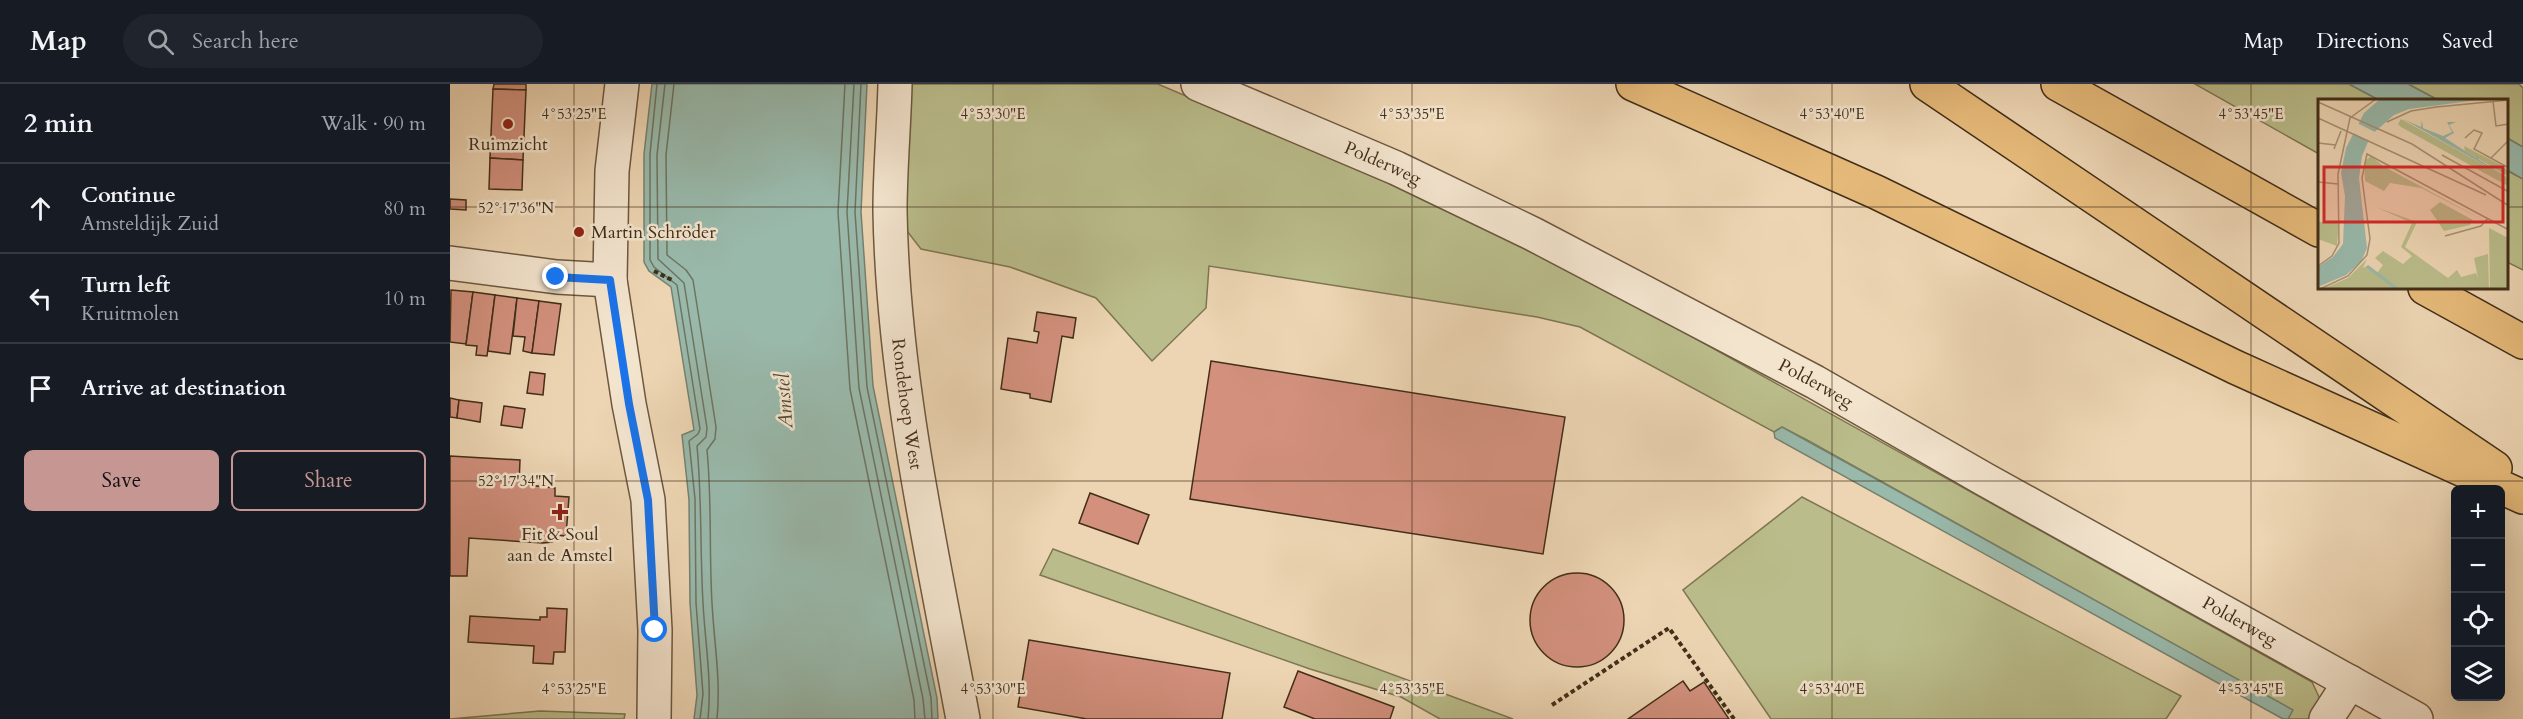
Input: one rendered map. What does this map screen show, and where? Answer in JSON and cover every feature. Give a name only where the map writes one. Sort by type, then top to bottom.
[{"type":"highway","points":[[1633,84],[1876,192],[2235,367],[2523,497]]},
{"type":"highway","points":[[1928,84],[2419,415],[2523,489]]},
{"type":"highway","points":[[2058,84],[2318,229]]},
{"type":"highway","points":[[2429,290],[2523,342]]},
{"type":"street","points":[[622,84],[612,171],[610,280],[629,404],[648,500],[655,630],[654,719]]},
{"type":"street","name":"Rondehoep West","points":[[895,84],[890,211],[899,341],[922,495],[963,719]]},
{"type":"street","name":"Polderweg","points":[[1198,84],[1396,168],[1533,234],[1815,382],[1994,485],[2416,719]]},
{"type":"street","points":[[450,263],[556,277],[610,280]]},
{"type":"street","points":[[2326,719],[2350,682]]},
{"type":"path","points":[[654,271],[674,280]]},
{"type":"path","points":[[1552,705],[1669,628],[1734,719]]},
{"type":"green space","points":[[906,84],[1158,84],[1407,191],[1603,287],[2312,682],[2320,699],[2316,719],[2288,719],[2292,710],[1807,440],[1782,427],[1774,432],[1580,327],[1537,317],[1209,266],[1206,308],[1152,361],[1096,298],[1010,267],[921,249],[900,222]]},
{"type":"green space","points":[[2195,84],[2349,84],[2377,99],[2318,99],[2318,153]]},
{"type":"green space","points":[[2408,84],[2519,84],[2523,88],[2523,147],[2508,139],[2508,99],[2436,99]]},
{"type":"green space","points":[[2508,171],[2523,179],[2523,270],[2508,262]]},
{"type":"green space","points":[[1802,497],[2181,696],[2166,719],[1771,719],[1683,590]]},
{"type":"green space","points":[[1053,549],[1513,719],[1440,719],[1401,697],[1310,669],[1040,575]]},
{"type":"green space","points":[[540,711],[625,714],[624,719],[450,719]]},
{"type":"water","name":"Amstel","points":[[652,84],[867,84],[861,212],[873,386],[937,698],[938,719],[694,719],[697,695],[690,603],[689,500],[682,435],[694,430],[671,287],[649,271],[644,262],[644,154]]},
{"type":"water","points":[[2349,84],[2408,84],[2436,99],[2377,99]]},
{"type":"water","points":[[2508,139],[2523,147],[2523,179],[2508,171]]},
{"type":"water","points":[[1782,427],[2293,710],[2288,719],[2283,719],[1775,438],[1774,432]]},
{"type":"building","points":[[494,84],[526,84],[526,90],[493,89]]},
{"type":"building","name":"Ruimzicht","points":[[493,89],[526,90],[523,160],[490,158]]},
{"type":"building","points":[[490,158],[523,160],[522,190],[489,189]]},
{"type":"building","points":[[450,199],[466,200],[466,210],[450,209]]},
{"type":"building","points":[[451,290],[473,292],[466,344],[450,342]]},
{"type":"building","points":[[473,292],[495,295],[487,356],[476,355],[477,346],[466,345]]},
{"type":"building","points":[[495,295],[517,298],[510,354],[488,351]]},
{"type":"building","points":[[517,298],[539,301],[532,353],[523,351],[525,337],[513,336]]},
{"type":"building","points":[[539,301],[561,304],[554,355],[532,353]]},
{"type":"building","points":[[1037,312],[1076,318],[1073,338],[1062,336],[1051,402],[1030,398],[1030,394],[1001,389],[1008,338],[1037,343],[1039,332],[1034,331]]},
{"type":"building","points":[[1211,361],[1565,417],[1543,554],[1190,499]]},
{"type":"building","points":[[530,372],[545,374],[543,395],[527,393]]},
{"type":"building","points":[[450,398],[459,400],[457,418],[450,417]]},
{"type":"building","points":[[459,400],[482,403],[480,422],[457,418]]},
{"type":"building","points":[[504,406],[525,409],[522,428],[501,425]]},
{"type":"building","points":[[450,456],[520,460],[519,484],[555,488],[555,496],[569,497],[566,536],[552,535],[552,542],[543,543],[469,538],[467,576],[450,576]]},
{"type":"building","points":[[1090,493],[1149,515],[1138,544],[1079,523]]},
{"type":"building","points":[[1577,573],[1595,577],[1610,587],[1620,602],[1624,620],[1620,638],[1610,653],[1595,663],[1577,667],[1559,663],[1544,653],[1534,638],[1530,620],[1534,602],[1544,587],[1559,577]]},
{"type":"building","points":[[547,608],[567,609],[565,652],[554,652],[553,664],[533,663],[534,646],[468,642],[470,616],[540,620],[540,617],[547,617]]},
{"type":"building","points":[[1029,640],[1230,673],[1222,719],[1087,719],[1018,707]]},
{"type":"building","points":[[1298,671],[1394,707],[1390,719],[1315,719],[1284,707]]},
{"type":"building","points":[[1683,681],[1690,691],[1704,682],[1729,719],[1628,719]]},
{"type":"place","name":"Ruimzicht","points":[[508,124]]},
{"type":"place","name":"Martin Schröder","points":[[579,232]]},
{"type":"place","name":"Fit & Soul aan de Amstel","points":[[560,512]]},
{"type":"route","points":[[556,277],[610,280],[629,404],[648,500],[655,630]]}]
